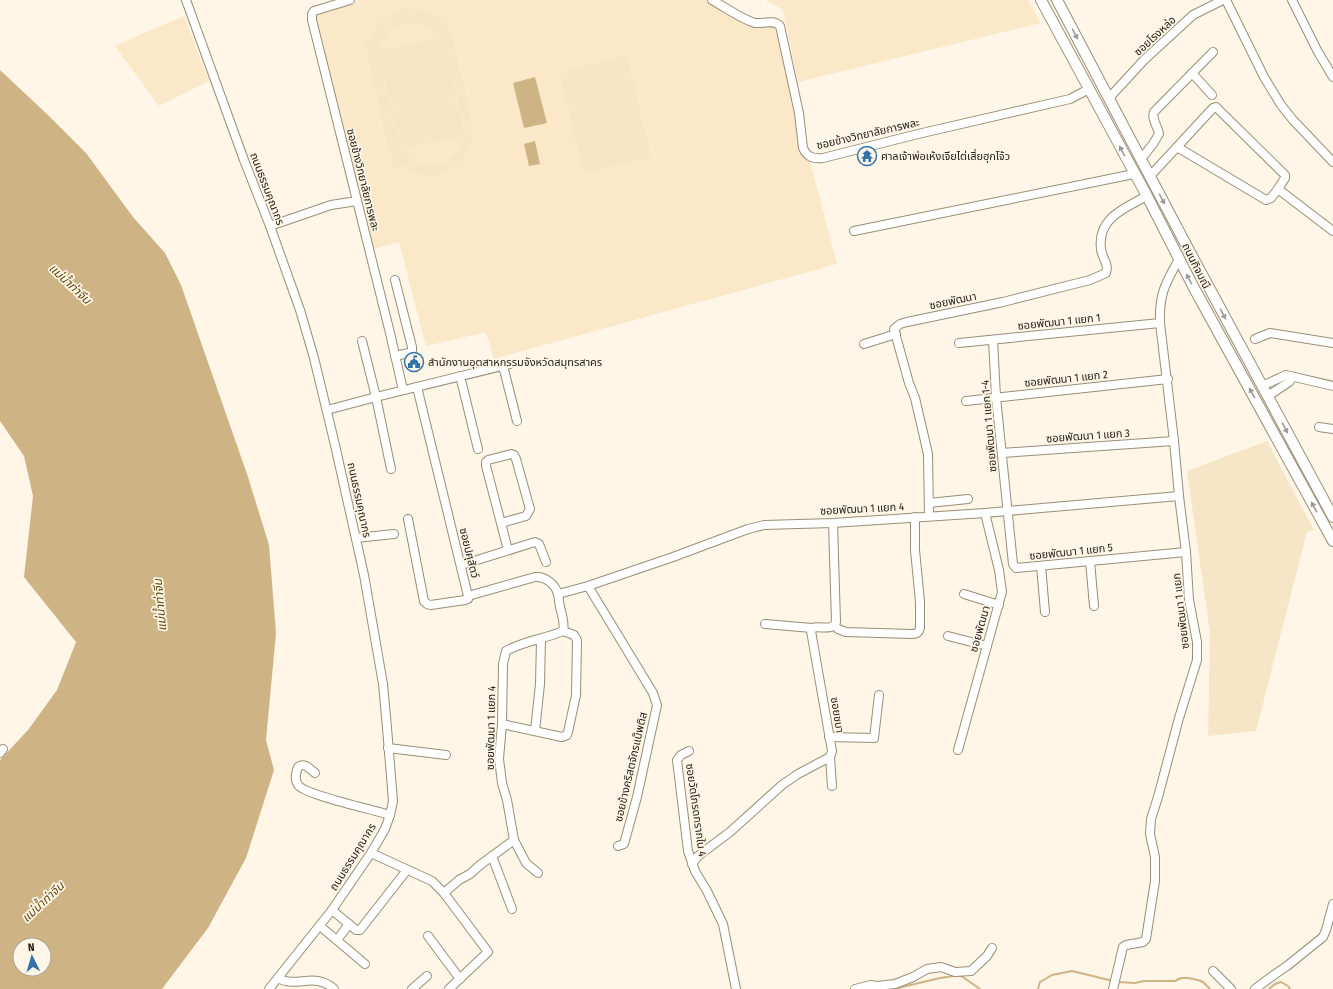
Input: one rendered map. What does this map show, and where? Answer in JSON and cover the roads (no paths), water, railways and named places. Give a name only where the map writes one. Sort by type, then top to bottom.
[{"type":"main road","name":"ถนนกิจมณี","points":[[1041,0],[1085,92],[1147,196],[1194,288],[1333,541]]},
{"type":"main road","name":"ถนนกิจมณี","points":[[1057,0],[1333,517]]},
{"type":"street","name":"ถนนธรรมคุณากร","points":[[186,0],[270,226],[300,310],[314,358],[364,575],[383,684],[392,801],[390,814],[385,829],[371,853],[332,910],[269,989]]},
{"type":"street","name":"ซอยข้างวิทยาลัยการพละ","points":[[350,0],[314,11],[312,14],[312,20],[403,390]]},
{"type":"street","name":"ซอยข้างวิทยาลัยการพละ","points":[[712,0],[748,20],[758,23],[774,22],[780,26],[799,113],[802,148],[805,153],[815,158],[823,158],[918,134],[1070,99],[1085,92]]},
{"type":"street","points":[[1224,0],[1264,78],[1281,105],[1293,120],[1333,162]]},
{"type":"street","name":"ซอยโรงหล่อ","points":[[1109,98],[1144,60],[1193,15],[1224,0]]},
{"type":"street","points":[[1292,0],[1318,52],[1333,77]]},
{"type":"street","points":[[1141,159],[1159,134],[1158,126],[1152,116],[1154,112],[1213,52]]},
{"type":"street","points":[[1192,73],[1212,95]]},
{"type":"street","points":[[1150,176],[1213,108],[1216,107],[1285,174],[1285,178],[1271,198],[1266,200],[1177,147]]},
{"type":"street","points":[[854,231],[1134,174]]},
{"type":"street","points":[[1278,189],[1333,231]]},
{"type":"street","name":"ซอยพัฒนา","points":[[896,334],[894,329],[900,324],[1003,302],[1090,280],[1106,273],[1107,264],[1101,250],[1102,234],[1108,220],[1122,209],[1147,196]]},
{"type":"street","points":[[270,226],[331,205],[356,201]]},
{"type":"street","name":"ซอยพัฒนา 1 แยก","points":[[1113,989],[1123,947],[1126,945],[1143,942],[1146,938],[1155,881],[1155,857],[1150,834],[1151,819],[1197,660],[1197,642],[1189,600],[1186,552],[1168,379],[1160,323],[1162,292],[1166,281],[1179,259]]},
{"type":"street","points":[[395,280],[412,351],[395,356]]},
{"type":"street","name":"ซอยพัฒนา 1 แยก 1","points":[[959,343],[1160,323]]},
{"type":"street","points":[[1255,339],[1270,333],[1333,343]]},
{"type":"street","points":[[864,344],[896,334],[909,383],[915,398],[928,454],[929,516]]},
{"type":"street","name":"ซอยพัฒนา 1 แยก 1-4","points":[[993,340],[996,397],[1008,511]]},
{"type":"street","points":[[362,341],[376,397],[391,469]]},
{"type":"street","points":[[327,410],[506,365],[516,421]]},
{"type":"street","points":[[1262,386],[1286,375],[1333,386]]},
{"type":"street","points":[[460,376],[478,449]]},
{"type":"street","points":[[1268,396],[1289,382],[1292,377]]},
{"type":"street","name":"ซอยพัฒนา 1 แยก 2","points":[[966,401],[1168,379]]},
{"type":"street","name":"ซอยปศุสัตว์","points":[[408,519],[424,601],[431,605],[468,599],[461,565],[416,387]]},
{"type":"street","points":[[1319,427],[1333,429]]},
{"type":"street","name":"ซอยพัฒนา 1 แยก 3","points":[[1002,453],[1174,441]]},
{"type":"street","points":[[501,523],[526,516],[530,510],[516,459],[511,454],[488,460],[486,462],[486,466],[508,550]]},
{"type":"street","name":"ซอยพัฒนา 1 แยก 4","points":[[558,594],[588,586],[756,527],[774,524],[985,513],[1179,496]]},
{"type":"street","points":[[929,503],[968,499]]},
{"type":"street","name":"ซอยพัฒนา 1 แยก 5","points":[[1008,511],[1013,564],[1016,568],[1186,552]]},
{"type":"street","name":"ซอยพัฒนา","points":[[958,750],[1002,592],[1001,581],[985,513]]},
{"type":"street","points":[[764,624],[812,628],[835,626],[846,632],[916,634],[920,628],[920,602],[915,517]]},
{"type":"street","points":[[833,522],[835,626]]},
{"type":"street","points":[[356,538],[394,534]]},
{"type":"street","points":[[461,565],[535,542],[539,544],[546,562]]},
{"type":"street","points":[[1090,561],[1094,606]]},
{"type":"street","points":[[1041,566],[1045,612]]},
{"type":"street","points":[[468,596],[514,582],[540,576],[546,578],[558,594],[564,626],[563,631],[574,635],[577,640],[576,695],[567,735],[562,737],[502,724]]},
{"type":"street","name":"ซอยข้างคริสตจักรแบ็พติส","points":[[588,586],[653,694],[657,705],[637,797],[626,838],[624,844],[618,846]]},
{"type":"street","points":[[964,594],[999,605]]},
{"type":"street","name":"ซอยชบา","points":[[812,628],[811,634],[832,751],[830,757],[832,786]]},
{"type":"street","name":"ซอยพัฒนา 1 แยก 4","points":[[538,873],[526,863],[514,840],[507,800],[502,784],[499,759],[502,724],[503,664],[506,651],[563,631]]},
{"type":"street","points":[[948,636],[987,646]]},
{"type":"street","points":[[535,731],[540,684],[541,639]]},
{"type":"street","points":[[829,737],[874,738],[879,695]]},
{"type":"street","points":[[388,748],[446,755]]},
{"type":"street","name":"ซอยวัดโกรดกรากใน 4","points":[[689,751],[681,755],[677,760],[688,851],[695,871],[707,891],[722,924],[736,989]]},
{"type":"street","points":[[692,863],[698,856],[730,832],[782,785],[798,774],[830,757]]},
{"type":"street","points":[[315,773],[304,765],[298,767],[296,779],[299,787],[335,800],[390,814]]},
{"type":"street","points":[[444,893],[514,840]]},
{"type":"street","points":[[371,853],[432,881],[444,893],[488,953],[449,989]]},
{"type":"street","points":[[492,856],[512,909]]},
{"type":"street","points":[[332,910],[356,930],[360,930],[407,870]]},
{"type":"street","points":[[1255,989],[1287,966],[1323,936],[1333,904]]},
{"type":"street","points":[[337,940],[349,924]]},
{"type":"street","points":[[320,926],[365,964]]},
{"type":"street","points":[[428,936],[460,979]]},
{"type":"street","points":[[855,989],[871,985],[877,986],[895,984],[927,969],[941,967],[955,972],[971,971],[987,956],[992,948]]},
{"type":"street","points":[[1213,971],[1231,989]]},
{"type":"street","points":[[412,989],[427,976]]},
{"type":"street","points":[[278,978],[284,983],[293,984],[319,981],[328,984],[334,989]]},
{"type":"water","name":"แม่น้ำท่าจีน","points":[[0,70],[86,153],[133,217],[165,253],[181,285],[248,477],[269,545],[276,633],[266,740],[274,770],[246,858],[208,928],[162,989],[0,989],[0,760],[28,730],[57,690],[76,642],[24,577],[33,496],[24,456],[0,421]]},
{"type":"water","points":[[535,77],[547,123],[524,128],[513,83]]},
{"type":"water","points":[[535,141],[540,164],[529,166],[524,144]]},
{"type":"waterway","points":[[1038,989],[1040,982],[1052,975],[1072,971],[1113,981]]},
{"type":"waterway","points":[[894,989],[940,978],[960,975],[980,989]]},
{"type":"waterway","points":[[1118,982],[1135,983],[1144,981],[1175,981],[1181,978],[1188,978],[1203,982],[1210,989]]},
{"type":"waterway","points":[[1269,989],[1275,984],[1281,982],[1290,989]]},
{"type":"place","name":"ศาลเจ้าพ่อเห้งเจียไต่เสี่ยฮุกโจ้ว","points":[[867,156]]},
{"type":"place","name":"สำนักงานอุตสาหกรรมจังหวัดสมุทรสาคร","points":[[414,362]]}]
